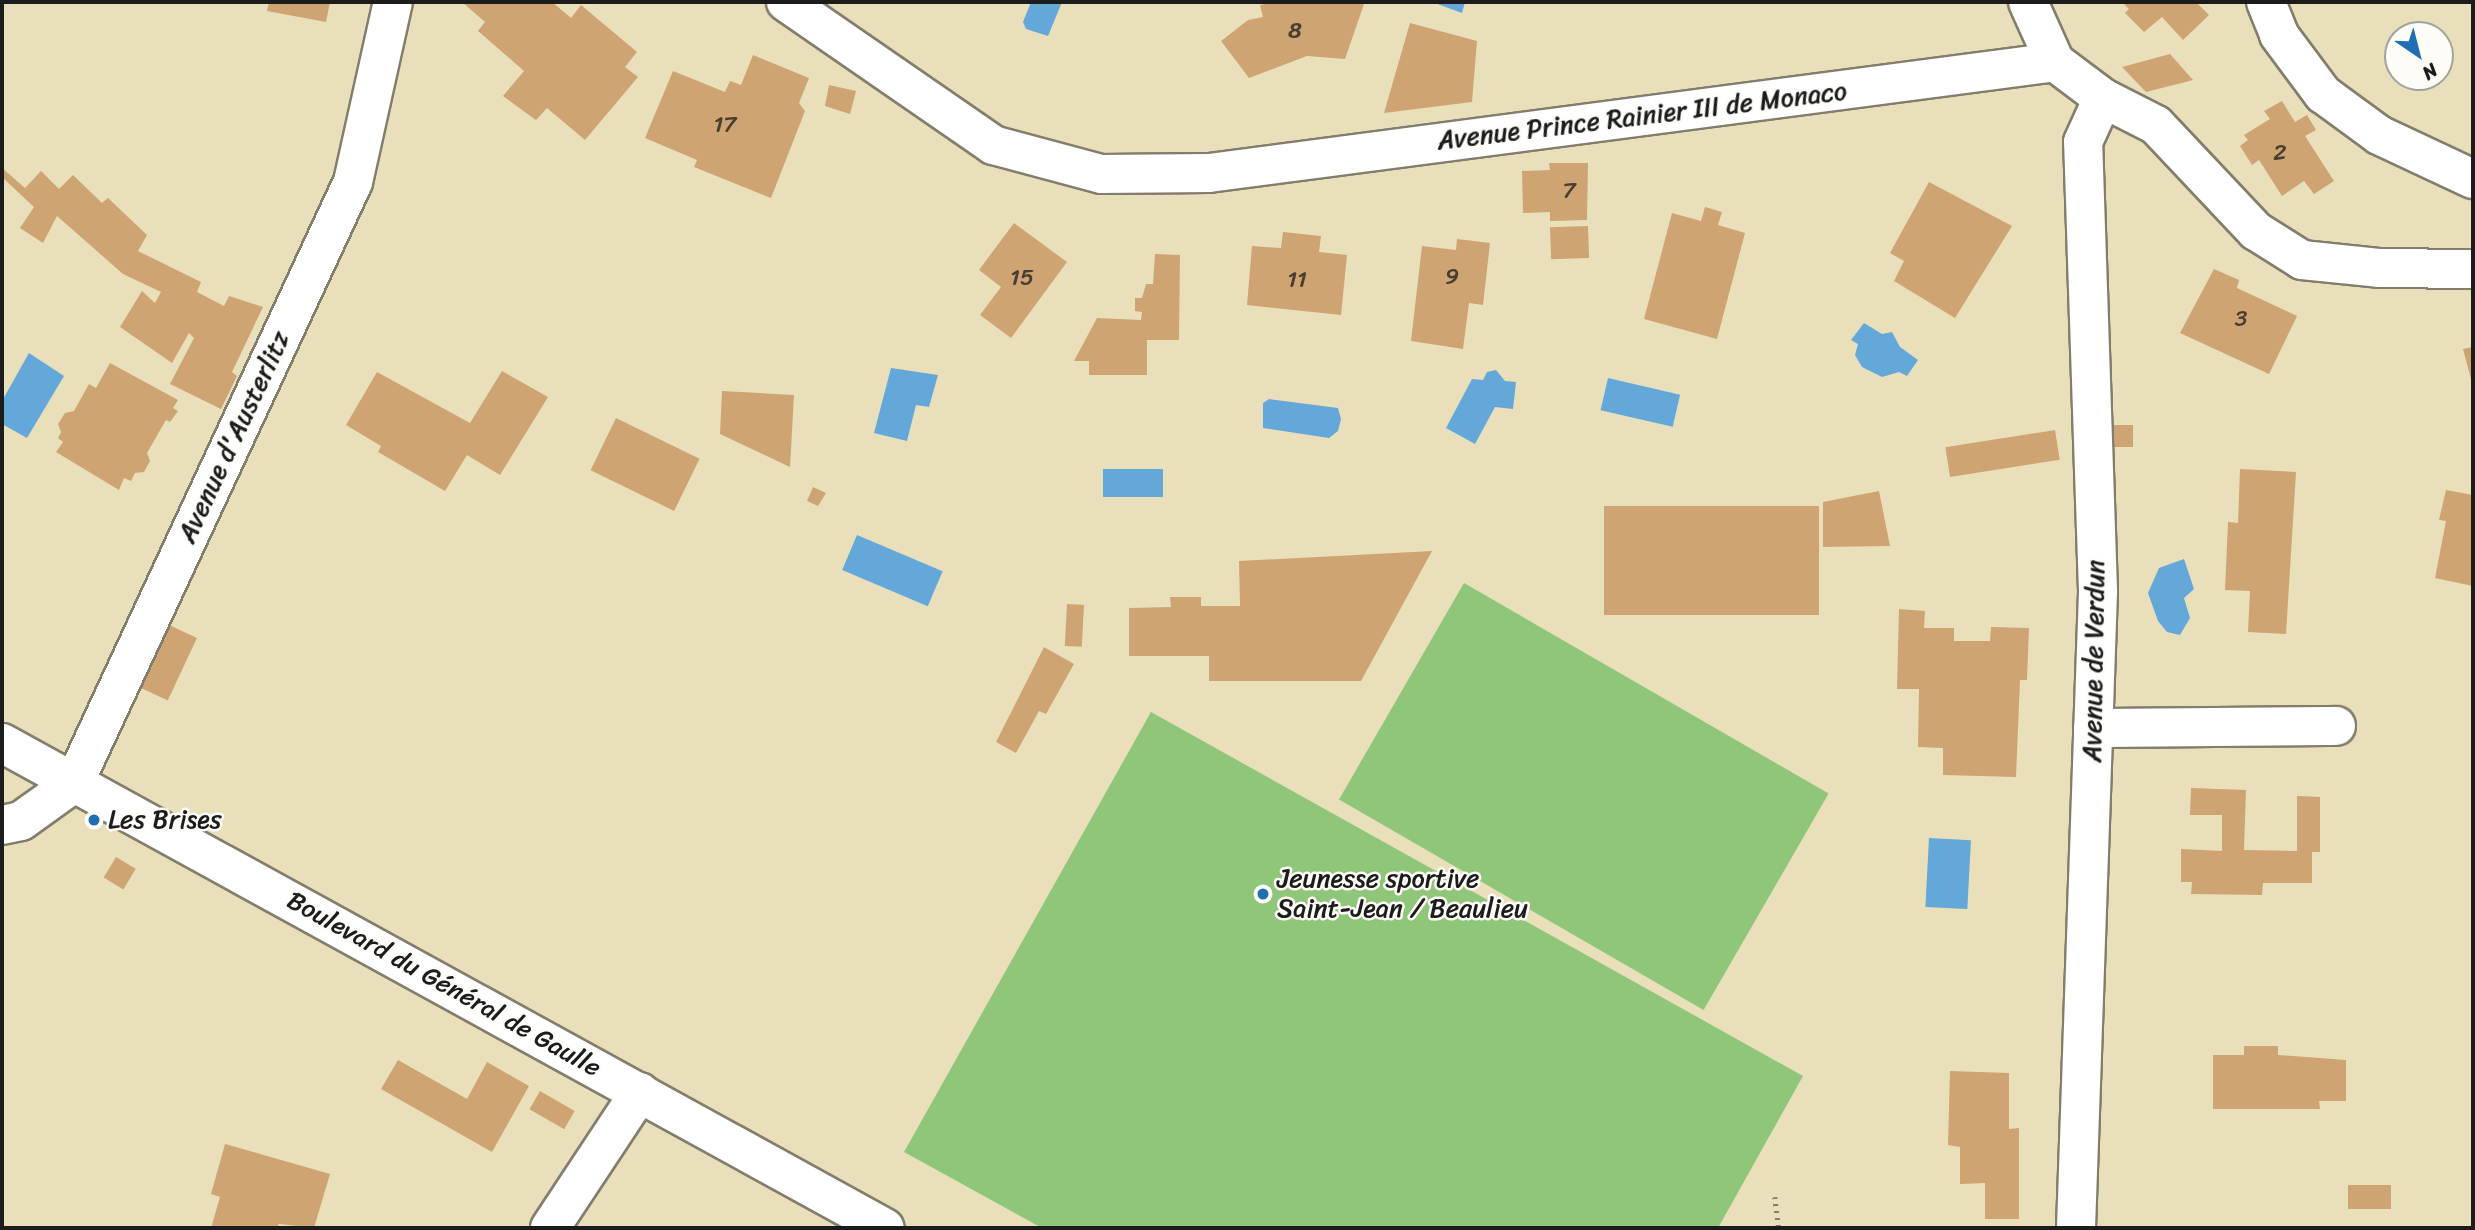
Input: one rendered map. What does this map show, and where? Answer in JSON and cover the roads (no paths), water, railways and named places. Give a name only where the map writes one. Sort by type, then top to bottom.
[{"type":"street","name":"Avenue d'Austerlitz","points":[[2,825],[21,821],[74,783],[353,182],[393,2]]},
{"type":"street","name":"Avenue Prince Rainier III de Monaco","points":[[786,2],[993,145],[1101,174],[1209,173],[2055,62]]},
{"type":"street","points":[[2028,2],[2038,16],[2055,62],[2104,98],[2156,125],[2256,231],[2302,260],[2379,268],[2473,269]]},
{"type":"street","points":[[2266,2],[2279,35],[2323,94],[2379,135],[2473,179]]},
{"type":"street","name":"Avenue de Verdun","points":[[2076,1228],[2098,591],[2083,142],[2104,98]]},
{"type":"street","points":[[2093,728],[2336,726]]},
{"type":"street","name":"Boulevard du Général de Gaulle","points":[[2,743],[885,1228]]},
{"type":"street","points":[[550,1228],[640,1092]]},
{"type":"water","points":[[1031,2],[1062,2],[1048,36],[1026,29],[1023,22]]},
{"type":"water","points":[[1432,2],[1465,2],[1462,13]]},
{"type":"water","points":[[1864,323],[1882,334],[1892,332],[1900,347],[1918,360],[1907,376],[1899,372],[1882,377],[1862,367],[1855,355],[1858,344],[1851,340]]},
{"type":"water","points":[[29,353],[64,376],[27,438],[2,424],[2,401]]},
{"type":"water","points":[[891,368],[938,375],[929,407],[916,405],[907,441],[874,433]]},
{"type":"water","points":[[1496,370],[1505,381],[1516,382],[1513,409],[1495,407],[1475,444],[1446,428],[1472,379],[1483,380],[1487,372]]},
{"type":"water","points":[[1608,378],[1680,395],[1673,427],[1601,410]]},
{"type":"water","points":[[1269,399],[1338,408],[1341,419],[1338,431],[1329,438],[1263,428],[1263,403]]},
{"type":"water","points":[[1103,469],[1163,469],[1163,497],[1103,497]]},
{"type":"water","points":[[857,535],[943,571],[928,606],[842,570]]},
{"type":"water","points":[[2184,559],[2194,589],[2184,598],[2190,618],[2180,635],[2167,632],[2158,621],[2148,593],[2159,568]]},
{"type":"water","points":[[1929,838],[1971,840],[1967,909],[1925,907]]},
{"type":"place","name":"Les Brises","points":[[94,820]]},
{"type":"place","name":"Jeunesse sportive Saint-Jean / Beaulieu","points":[[1263,894]]}]
